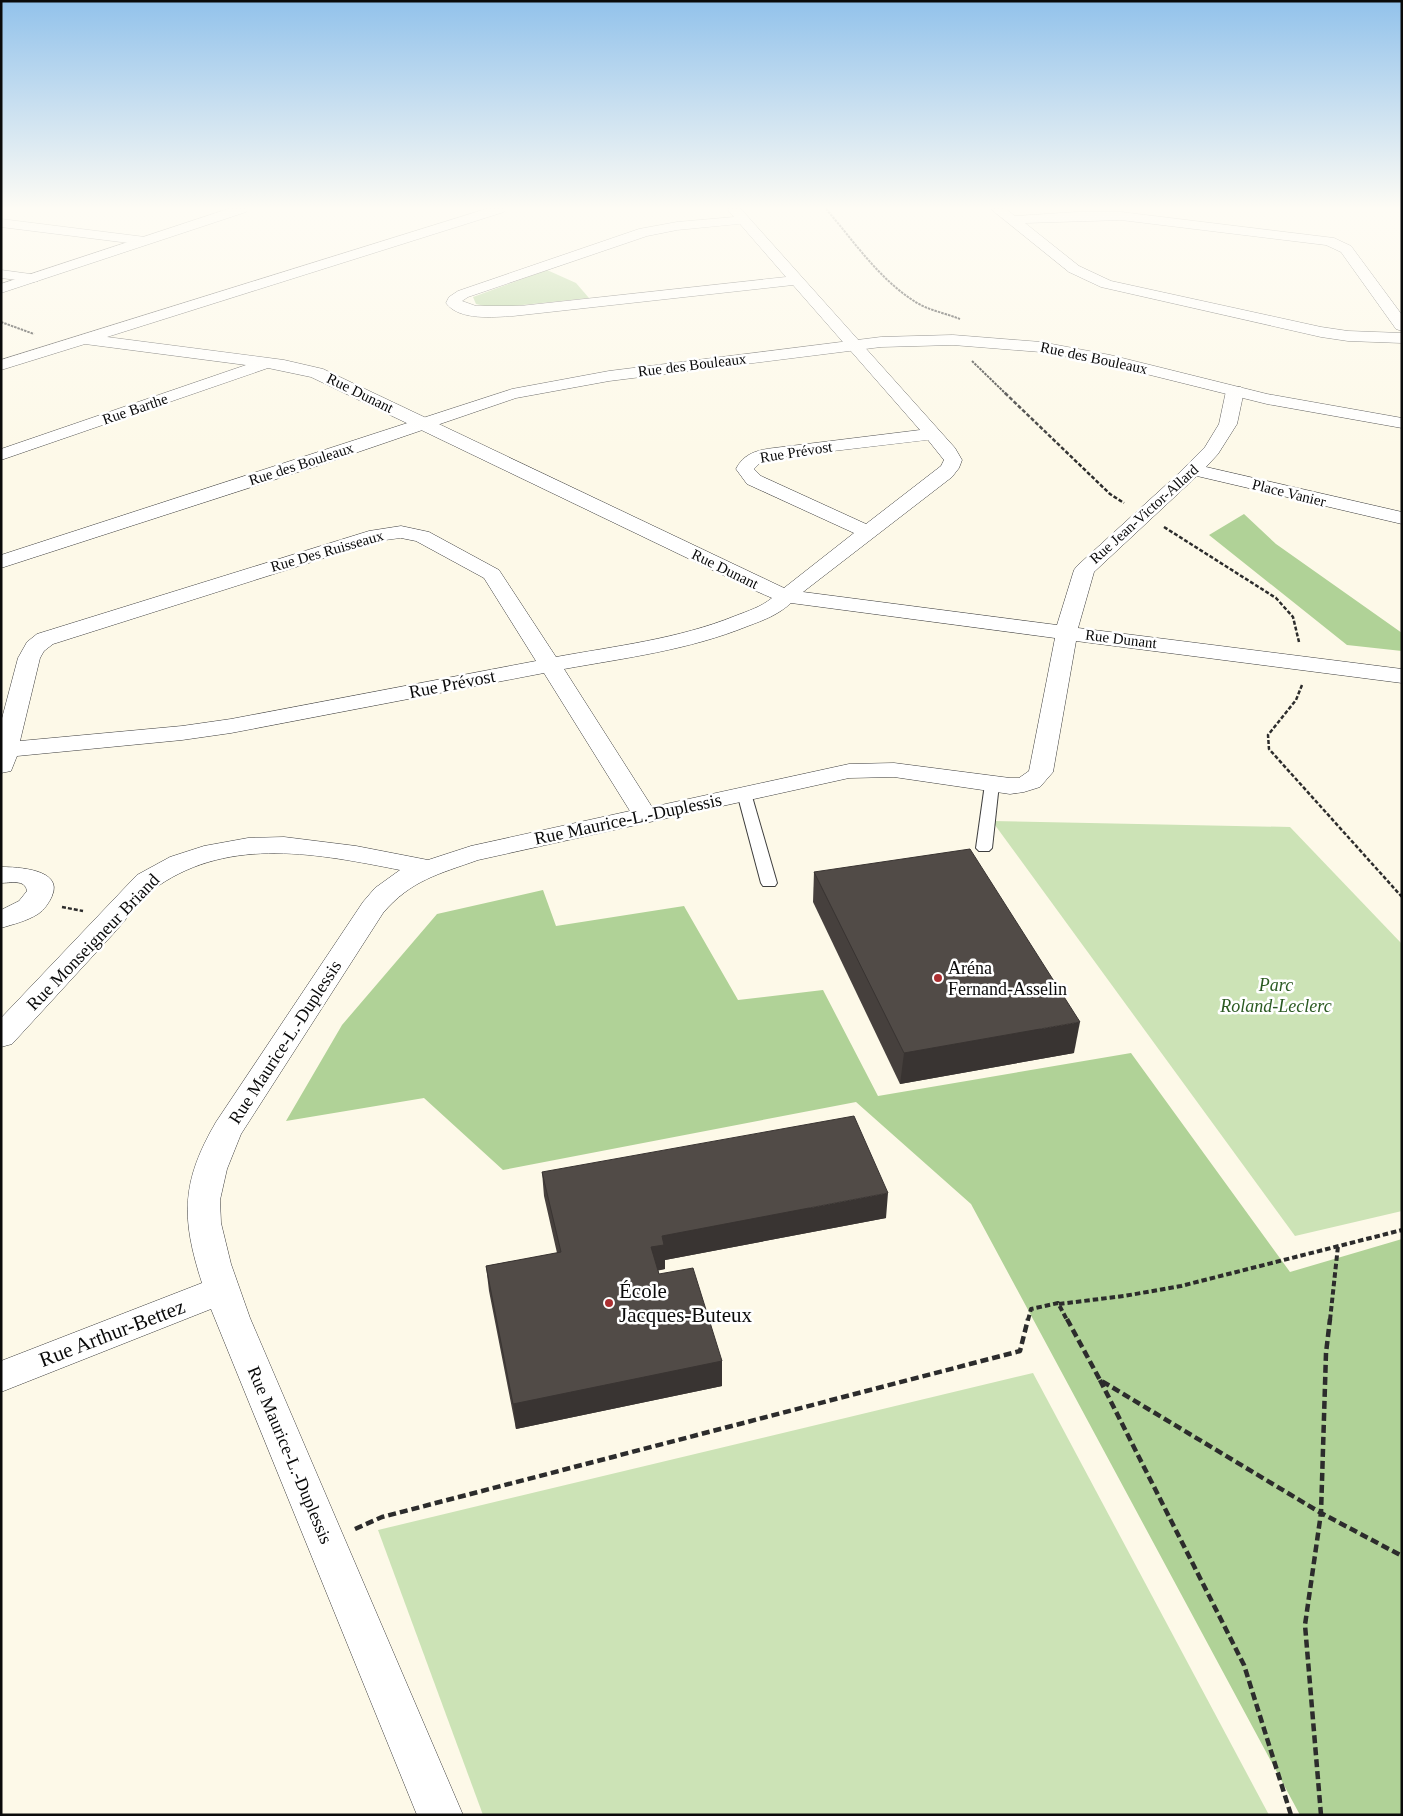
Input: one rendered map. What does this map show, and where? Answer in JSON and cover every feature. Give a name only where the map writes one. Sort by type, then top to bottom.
[{"type":"street","points":[[1,365],[229,294]]},
{"type":"street","points":[[464,294],[454,300],[454,303],[462,308],[486,312],[520,311],[674,294]]},
{"type":"street","name":"Rue Prévost","points":[[3,758],[208,730],[550,666],[698,637],[764,614],[950,468],[954,460],[809,294]]},
{"type":"street","points":[[1150,294],[1321,332],[1348,336],[1402,338]]},
{"type":"street","points":[[1379,294],[1402,326]]},
{"type":"street","name":"Rue Dunant","points":[[85,339],[269,363],[317,373],[763,587],[787,596],[816,602],[1067,632],[1402,676]]},
{"type":"street","name":"Rue des Bouleaux","points":[[1,562],[319,459],[498,398],[561,383],[891,341],[953,340],[1041,347],[1110,360],[1306,407],[1402,423]]},
{"type":"street","name":"Rue Barthe","points":[[1,455],[269,363]]},
{"type":"street","name":"Rue Jean-Victor-Allard","points":[[1026,784],[1034,781],[1041,772],[1067,632],[1084,570],[1194,470],[1212,450],[1224,433],[1235,391]]},
{"type":"street","name":"Rue Prévost","points":[[868,532],[754,480],[745,469],[747,464],[753,459],[774,453],[932,434]]},
{"type":"street","name":"Place Vanier","points":[[1194,470],[1393,517],[1402,527]]},
{"type":"street","name":"Rue Des Ruisseaux","points":[[3,758],[28,658],[35,647],[45,638],[386,533],[409,532],[422,536],[488,571],[645,815]]},
{"type":"street","name":"Rue Maurice-L.-Duplessis","points":[[440,1815],[232,1318],[223,1290],[207,1235],[203,1212],[205,1189],[218,1148],[228,1130],[373,908],[398,884],[428,868],[490,848],[850,771],[865,769],[894,770],[1010,786],[1026,784]]},
{"type":"street","name":"Rue Monseigneur Briand","points":[[1,1037],[147,881],[158,873],[188,859],[227,849],[271,844],[317,846],[428,868]]},
{"type":"street","points":[[1,874],[16,874],[37,880],[42,886],[42,893],[37,902],[16,915],[1,919]]},
{"type":"street","name":"Rue Arthur-Bettez","points":[[1,1377],[223,1290]]},
{"type":"lane","points":[[984,848],[992,784]]},
{"type":"lane","points":[[744,793],[769,883]]},
{"type":"path","points":[[1,322],[34,334]]},
{"type":"path","points":[[37,902],[113,917]]},
{"type":"path","points":[[326,1541],[382,1518],[1020,1351],[1032,1309],[1058,1303],[1124,1296],[1181,1286],[1402,1230]]},
{"type":"path","points":[[1321,1815],[1305,1625],[1321,1513],[1326,1353],[1338,1246]]},
{"type":"path","points":[[1058,1303],[1100,1380],[1244,1665],[1291,1815]]},
{"type":"path","points":[[1100,1380],[1321,1513],[1402,1556]]},
{"type":"green space","points":[[482,294],[585,294],[589,298],[493,308],[476,304],[473,297]]},
{"type":"green space","points":[[1244,514],[1276,544],[1402,633],[1402,651],[1347,645],[1209,535]]},
{"type":"green space","name":"Parc Roland-Leclerc","points":[[992,821],[1290,827],[1402,944],[1402,1211],[1295,1236]]},
{"type":"green space","points":[[543,890],[556,926],[684,906],[738,1000],[823,990],[878,1096],[1131,1053],[1290,1272],[1402,1239],[1402,1815],[1300,1815],[971,1204],[856,1102],[503,1170],[424,1098],[286,1121],[342,1025],[437,914]]},
{"type":"green space","points":[[1033,1373],[1269,1815],[483,1815],[378,1530]]},
{"type":"building","name":"Aréna Fernand-Asselin","points":[[970,849],[1080,1022],[904,1053],[814,872]]},
{"type":"building","points":[[854,1116],[888,1193],[662,1236],[664,1245],[651,1247],[659,1274],[693,1268],[722,1361],[513,1404],[486,1266],[561,1252],[542,1172]]},
{"type":"place","name":"Aréna Fernand-Asselin","points":[[938,978]]},
{"type":"place","name":"École Jacques-Buteux","points":[[609,1303]]}]
